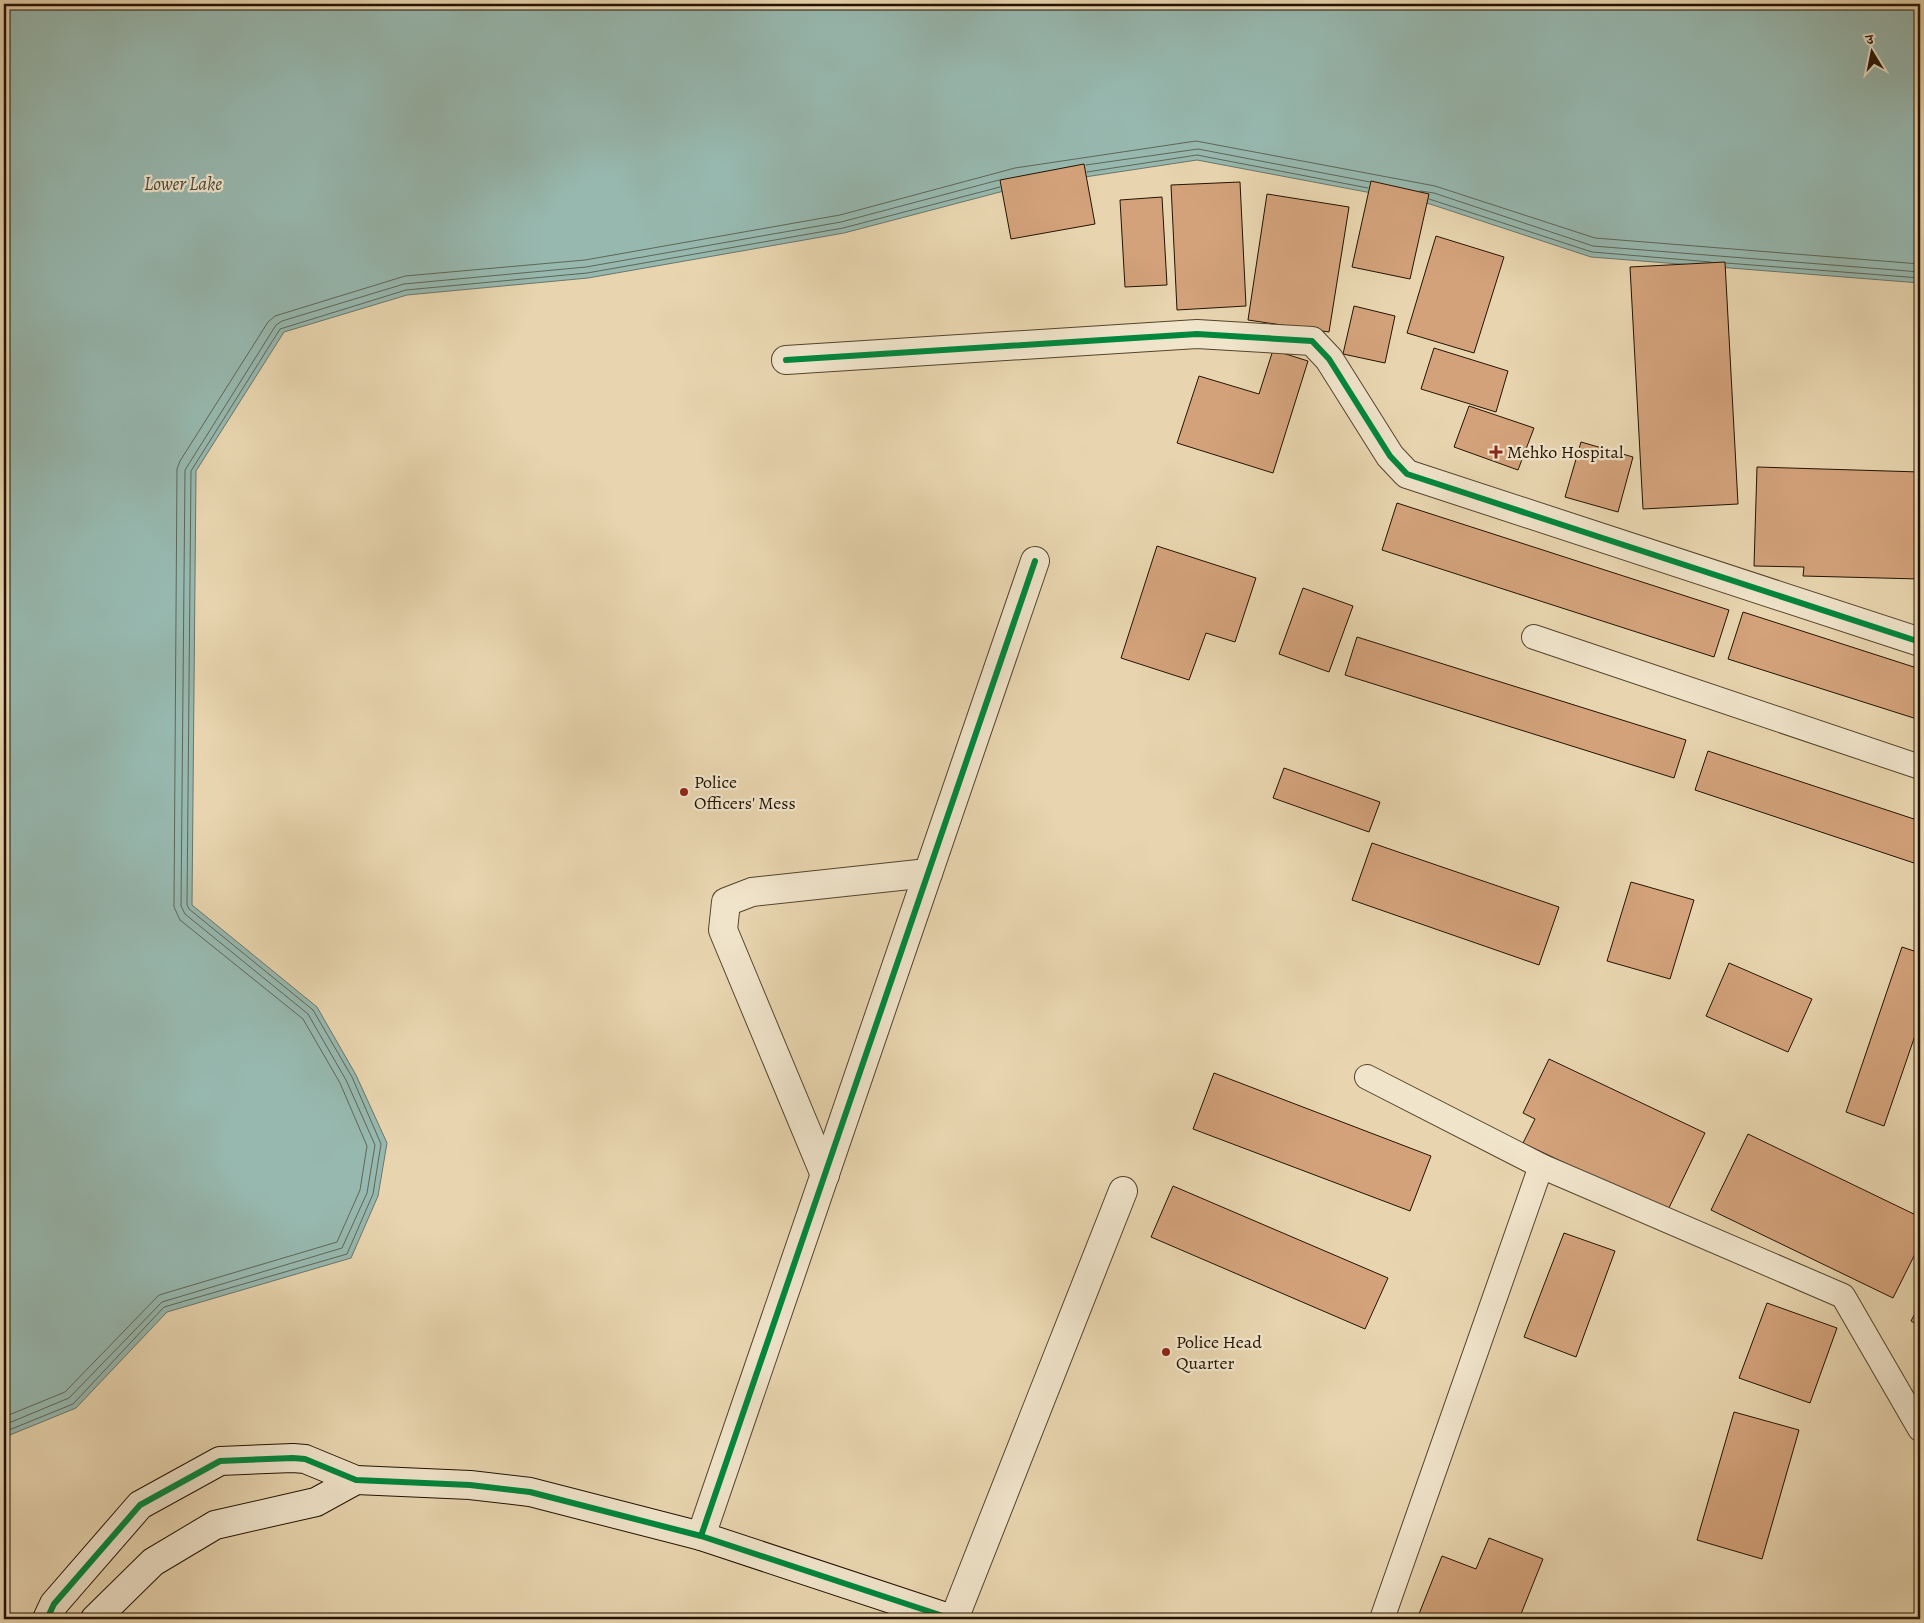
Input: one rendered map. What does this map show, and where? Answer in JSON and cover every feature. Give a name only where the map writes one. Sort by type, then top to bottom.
[{"type":"street","points":[[786,360],[1197,334],[1312,341],[1329,359],[1390,456],[1407,474],[1920,642]]},
{"type":"street","points":[[701,1536],[1035,561]]},
{"type":"street","points":[[825,1175],[723,930],[726,902],[752,892],[928,872]]},
{"type":"street","points":[[47,1619],[54,1604],[140,1506],[220,1461],[305,1459],[356,1480],[470,1485],[530,1492],[701,1536],[953,1619],[1123,1191]]},
{"type":"street","points":[[95,1619],[153,1562],[215,1525],[316,1502],[356,1480]]},
{"type":"lane","points":[[1534,637],[1920,767]]},
{"type":"lane","points":[[1367,1077],[1541,1166],[1843,1296],[1920,1429]]},
{"type":"lane","points":[[1382,1619],[1541,1166]]},
{"type":"water","name":"Lower Lake","points":[[4,4],[1920,4],[1920,283],[1591,257],[1430,204],[1197,160],[1019,187],[844,233],[588,278],[407,295],[284,332],[196,471],[192,905],[317,1007],[356,1075],[387,1143],[378,1196],[351,1258],[167,1312],[76,1408],[5,1437],[4,1445]]},
{"type":"building","points":[[1084,164],[1095,224],[1011,239],[1000,180]]},
{"type":"building","points":[[1371,181],[1429,194],[1410,279],[1352,267]]},
{"type":"building","points":[[1240,182],[1246,306],[1177,310],[1171,185]]},
{"type":"building","points":[[1267,194],[1349,207],[1329,332],[1248,320]]},
{"type":"building","points":[[1162,197],[1167,285],[1125,287],[1120,200]]},
{"type":"building","points":[[1436,236],[1504,257],[1474,353],[1407,333]]},
{"type":"building","points":[[1725,262],[1738,504],[1643,509],[1630,267]]},
{"type":"building","points":[[1354,306],[1395,316],[1385,363],[1343,354]]},
{"type":"building","points":[[1434,348],[1508,371],[1496,412],[1421,389]]},
{"type":"building","points":[[1273,350],[1308,361],[1273,473],[1177,443],[1199,376],[1259,394]]},
{"type":"building","points":[[1469,406],[1534,428],[1518,470],[1454,447]]},
{"type":"building","points":[[1581,442],[1633,457],[1618,512],[1565,497]]},
{"type":"building","points":[[1757,467],[1920,472],[1920,579],[1803,576],[1804,567],[1754,566]]},
{"type":"building","points":[[1397,503],[1729,610],[1714,657],[1382,550]]},
{"type":"building","points":[[1157,546],[1256,578],[1235,642],[1206,633],[1189,680],[1121,658]]},
{"type":"building","points":[[1303,588],[1353,606],[1329,672],[1279,654]]},
{"type":"building","points":[[1743,612],[1920,669],[1920,720],[1728,659]]},
{"type":"building","points":[[1357,637],[1686,740],[1674,778],[1345,675]]},
{"type":"building","points":[[1708,751],[1920,821],[1920,865],[1695,790]]},
{"type":"building","points":[[1284,768],[1380,802],[1369,832],[1273,798]]},
{"type":"building","points":[[1372,843],[1559,907],[1539,965],[1352,900]]},
{"type":"building","points":[[1631,882],[1694,900],[1670,979],[1607,961]]},
{"type":"building","points":[[1902,947],[1920,953],[1920,1021],[1884,1126],[1846,1112]]},
{"type":"building","points":[[1729,963],[1812,999],[1788,1052],[1706,1016]]},
{"type":"building","points":[[1549,1059],[1705,1133],[1667,1212],[1523,1143],[1535,1119],[1523,1113]]},
{"type":"building","points":[[1214,1073],[1431,1156],[1410,1211],[1193,1129]]},
{"type":"building","points":[[1748,1134],[1920,1217],[1920,1244],[1893,1298],[1711,1210]]},
{"type":"building","points":[[1173,1186],[1388,1278],[1365,1329],[1151,1237]]},
{"type":"building","points":[[1564,1233],[1615,1251],[1576,1357],[1524,1337]]},
{"type":"building","points":[[1767,1303],[1837,1328],[1810,1403],[1739,1378]]},
{"type":"building","points":[[1920,1304],[1920,1326],[1911,1321]]},
{"type":"building","points":[[1734,1412],[1799,1430],[1762,1559],[1697,1540]]},
{"type":"building","points":[[1489,1538],[1543,1559],[1519,1619],[1417,1619],[1442,1556],[1476,1569]]},
{"type":"cycle path","points":[[786,360],[1197,334],[1312,341],[1329,359],[1390,456],[1407,474],[1920,642]]},
{"type":"cycle path","points":[[701,1536],[1035,561]]},
{"type":"cycle path","points":[[47,1619],[54,1604],[140,1505],[220,1461],[293,1458],[305,1459],[356,1480],[470,1485],[530,1492],[701,1536],[952,1619]]},
{"type":"place","name":"Mehko Hospital","points":[[1496,452]]},
{"type":"place","name":"Police Officers' Mess","points":[[684,792]]},
{"type":"place","name":"Police Head Quarter","points":[[1166,1352]]}]
